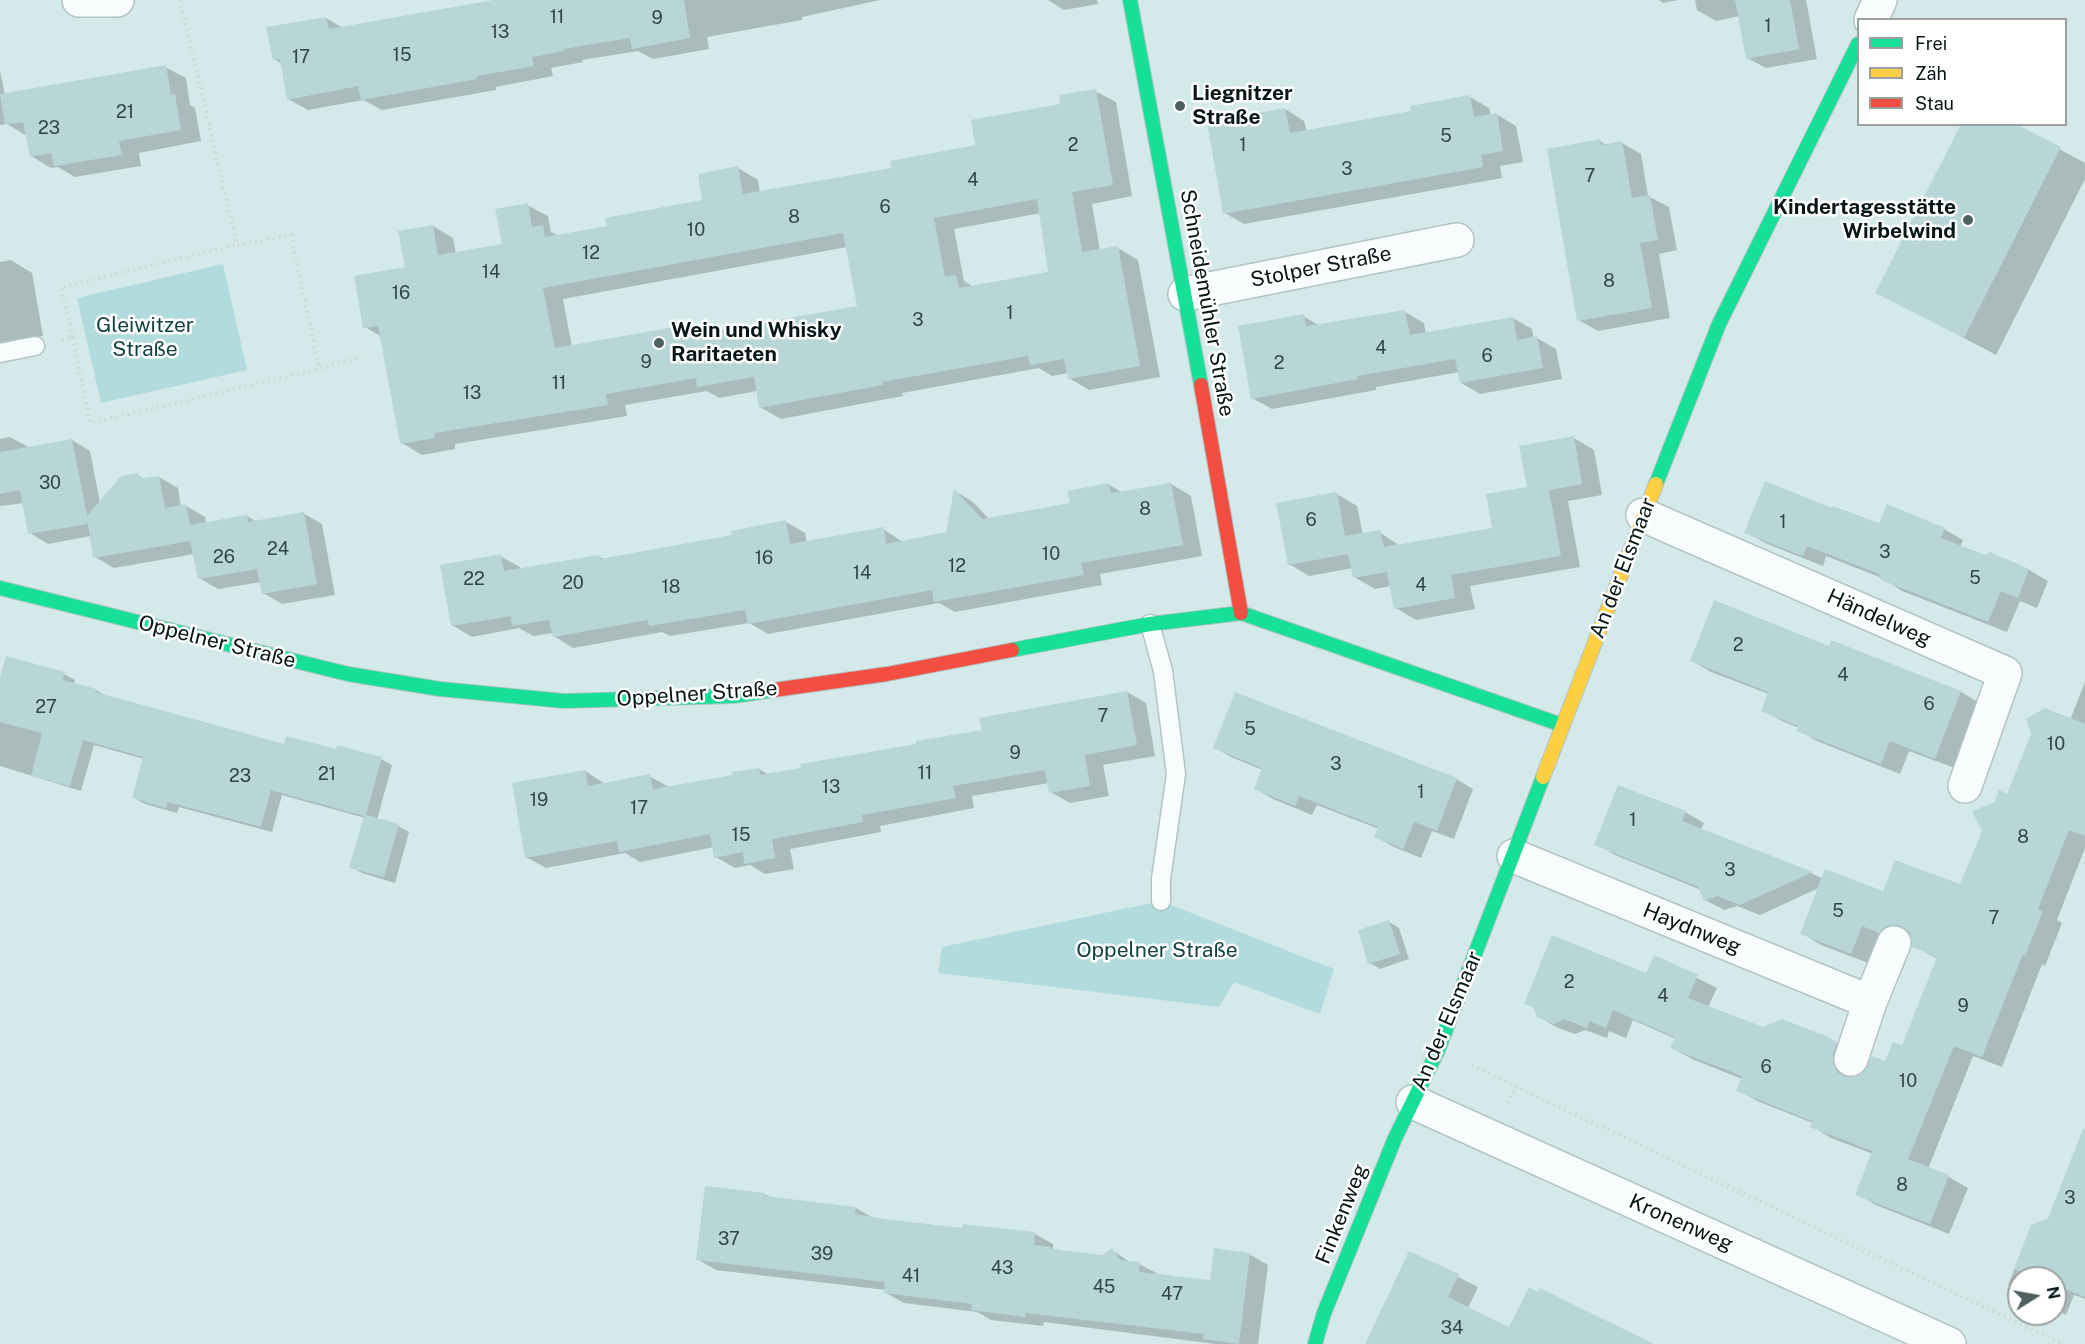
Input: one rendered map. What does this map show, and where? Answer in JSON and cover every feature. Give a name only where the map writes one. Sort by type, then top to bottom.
[{"type":"street","points":[[79,0],[117,0]]},
{"type":"street","name":"Schneidemühler Straße","points":[[1130,0],[1241,613]]},
{"type":"street","points":[[1872,18],[1880,0]]},
{"type":"street","name":"An der Elsmaar","points":[[1413,1102],[1438,1050],[1643,515],[1719,324],[1857,46]]},
{"type":"street","name":"Stolper Straße","points":[[1185,294],[1457,240]]},
{"type":"street","name":"Händelweg","points":[[1643,515],[2005,673],[1965,786]]},
{"type":"street","name":"Oppelner Straße","points":[[0,588],[348,674],[440,689],[564,701],[733,696],[887,674],[1150,624],[1241,613],[1562,725]]},
{"type":"street","name":"Haydnweg","points":[[1514,856],[1870,1002]]},
{"type":"street","points":[[1851,1059],[1870,1002],[1894,943]]},
{"type":"street","name":"Finkenweg","points":[[1315,1344],[1324,1313],[1395,1138],[1413,1102]]},
{"type":"street","name":"Kronenweg","points":[[1413,1102],[1949,1344]]},
{"type":"lane","points":[[0,353],[35,346]]},
{"type":"lane","points":[[1150,624],[1163,670],[1176,774],[1161,879],[1161,901]]},
{"type":"path","points":[[180,0],[237,245]]},
{"type":"path","points":[[319,369],[291,234],[61,287],[90,423],[319,369],[361,356]]},
{"type":"path","points":[[35,346],[73,337]]},
{"type":"path","points":[[1438,1050],[2063,1344]]},
{"type":"green space","name":"Gleiwitzer Straße","points":[[223,264],[247,370],[101,403],[77,298]]},
{"type":"green space","name":"Oppelner Straße","points":[[1161,901],[1334,969],[1320,1014],[1234,982],[1219,1007],[938,973],[942,947]]},
{"type":"building","points":[[493,0],[684,0],[690,38],[632,49],[630,38],[563,49],[564,51],[532,57],[534,66],[361,100],[358,86],[287,100],[280,59],[273,60],[266,27],[326,17],[329,29]]},
{"type":"building","points":[[1735,0],[1790,0],[1799,49],[1746,59]]},
{"type":"building","points":[[166,65],[171,95],[175,94],[181,130],[119,141],[122,155],[54,166],[51,153],[30,157],[23,122],[5,125],[0,94]]},
{"type":"building","points":[[1096,89],[1113,185],[1072,192],[1082,252],[1118,246],[1140,366],[1068,379],[1064,359],[1030,365],[1028,356],[882,382],[883,385],[759,408],[754,377],[697,387],[696,378],[606,394],[608,405],[435,433],[435,438],[400,444],[378,326],[363,328],[354,276],[405,267],[398,231],[433,225],[438,255],[502,244],[495,209],[528,203],[532,227],[543,225],[545,237],[607,226],[605,218],[702,200],[698,174],[738,166],[743,194],[891,168],[890,161],[975,145],[971,120],[1060,104],[1059,95]],"holes":[[[1037,199],[1048,272],[959,288],[956,275],[945,277],[934,218]],[[843,233],[857,306],[688,336],[686,325],[555,348],[543,288]]]},
{"type":"building","points":[[1470,95],[1474,117],[1497,113],[1503,151],[1481,155],[1483,167],[1223,214],[1207,122],[1285,108],[1290,133],[1411,111],[1410,106]]},
{"type":"building","name":"Kindertagesstätte Wirbelwind","points":[[1960,126],[2020,126],[2061,147],[1964,338],[1875,293]]},
{"type":"building","points":[[1600,139],[1601,145],[1622,141],[1632,198],[1650,195],[1658,240],[1640,243],[1652,308],[1577,321],[1547,149]]},
{"type":"building","points":[[1405,310],[1410,335],[1513,317],[1517,340],[1537,336],[1543,368],[1460,383],[1455,359],[1357,376],[1358,379],[1251,399],[1238,326],[1304,314],[1306,326]]},
{"type":"building","points":[[1574,436],[1582,484],[1549,490],[1561,556],[1451,575],[1455,598],[1394,609],[1387,572],[1353,578],[1348,554],[1288,565],[1276,503],[1337,492],[1345,536],[1380,530],[1384,547],[1492,528],[1486,494],[1527,487],[1519,446]]},
{"type":"building","points":[[72,439],[87,516],[121,476],[137,473],[143,478],[159,476],[165,508],[186,504],[190,525],[247,515],[248,522],[304,512],[317,584],[262,594],[257,569],[198,579],[190,541],[93,558],[88,524],[28,534],[20,490],[0,494],[0,452]]},
{"type":"building","points":[[1765,481],[1832,508],[1833,506],[1879,523],[1887,504],[1945,528],[1941,538],[1985,555],[1990,552],[2029,569],[2018,598],[2001,591],[1988,622],[1881,580],[1879,574],[1807,546],[1803,556],[1744,533]]},
{"type":"building","points":[[1108,483],[1111,493],[1171,483],[1183,545],[1081,563],[1084,575],[934,602],[932,590],[748,624],[745,610],[649,626],[648,620],[553,637],[549,620],[512,626],[511,616],[451,626],[440,565],[501,554],[504,571],[599,555],[600,559],[732,535],[731,531],[786,520],[790,544],[884,527],[886,544],[946,532],[954,489],[982,519],[1070,503],[1067,491]]},
{"type":"building","points":[[1714,600],[1829,646],[1831,640],[1961,691],[1935,759],[1890,741],[1881,764],[1796,731],[1798,726],[1761,711],[1768,692],[1690,661]]},
{"type":"building","points":[[6,656],[65,672],[63,680],[96,689],[96,692],[284,744],[286,736],[336,749],[337,745],[382,757],[366,815],[399,824],[384,877],[349,868],[364,816],[271,790],[261,827],[168,802],[166,808],[132,798],[143,757],[83,740],[70,786],[31,776],[42,733],[0,722],[0,677]]},
{"type":"building","points":[[1127,691],[1137,745],[1085,755],[1090,786],[1049,793],[1045,770],[953,786],[956,798],[862,815],[863,822],[772,839],[775,858],[744,864],[743,852],[714,858],[710,834],[619,852],[617,841],[525,858],[512,783],[585,770],[588,786],[650,774],[653,789],[733,775],[732,772],[759,768],[760,775],[801,768],[800,764],[982,730],[979,718]]},
{"type":"building","points":[[1235,692],[1457,778],[1437,831],[1414,822],[1403,849],[1374,837],[1378,827],[1299,796],[1295,806],[1254,789],[1262,768],[1213,748]]},
{"type":"building","points":[[2045,708],[2085,724],[2085,836],[2069,830],[2038,909],[2043,911],[2025,956],[2023,954],[1982,1057],[1954,1046],[1908,1159],[1949,1175],[1930,1224],[1855,1195],[1872,1151],[1810,1127],[1812,1121],[1736,1091],[1742,1076],[1670,1048],[1675,1037],[1613,1010],[1606,1028],[1590,1021],[1587,1028],[1564,1019],[1554,1024],[1537,1017],[1533,1007],[1524,1004],[1552,935],[1646,973],[1654,955],[1698,975],[1688,998],[1763,1027],[1782,1019],[1826,1036],[1837,1042],[1833,1053],[1833,1063],[1837,1072],[1845,1077],[1854,1077],[1863,1073],[1872,1056],[1885,1061],[1893,1042],[1902,1045],[1937,957],[1912,947],[1909,932],[1900,925],[1883,928],[1879,933],[1862,926],[1851,954],[1800,934],[1825,869],[1883,891],[1895,860],[1960,884],[1982,831],[1972,811],[1994,803],[1999,790],[2007,794],[2031,734],[2026,719]]},
{"type":"building","points":[[1618,785],[1686,811],[1682,821],[1813,872],[1740,905],[1717,896],[1704,901],[1698,887],[1594,845]]},
{"type":"building","points":[[1389,920],[1400,954],[1368,964],[1358,930]]},
{"type":"building","points":[[2083,1129],[2085,1130],[2085,1297],[2067,1290],[2067,1266],[2015,1266],[2031,1225],[2048,1218]]},
{"type":"building","points":[[705,1186],[856,1207],[855,1214],[892,1220],[962,1228],[963,1224],[1035,1232],[1034,1245],[1051,1247],[1051,1249],[1102,1255],[1112,1248],[1120,1260],[1140,1262],[1139,1272],[1210,1280],[1214,1248],[1250,1253],[1239,1344],[1203,1339],[1204,1334],[1026,1313],[1025,1317],[971,1310],[972,1304],[884,1293],[885,1282],[696,1260]]},
{"type":"building","points":[[1409,1251],[1459,1274],[1448,1297],[1509,1327],[1529,1287],[1538,1292],[1540,1288],[1654,1344],[1365,1344]]},
{"type":"traffic: fast","points":[[1130,0],[1201,385]]},
{"type":"traffic: fast","points":[[1656,484],[1719,324],[1857,46]]},
{"type":"traffic: fast","points":[[0,588],[348,674],[440,689],[564,701],[733,696],[774,690]]},
{"type":"traffic: fast","points":[[1012,650],[1150,624],[1241,613],[1562,725]]},
{"type":"traffic: fast","points":[[1315,1344],[1324,1313],[1395,1138],[1438,1050],[1543,777]]},
{"type":"traffic: slow","points":[[1543,777],[1656,484]]},
{"type":"traffic: jam","points":[[1201,385],[1241,613]]},
{"type":"traffic: jam","points":[[774,690],[887,674],[1012,650]]},
{"type":"place","name":"Liegnitzer Straße","points":[[1180,106]]},
{"type":"place","name":"Kindertagesstätte Wirbelwind","points":[[1968,220]]},
{"type":"place","name":"Wein und Whisky Raritaeten","points":[[659,343]]}]
